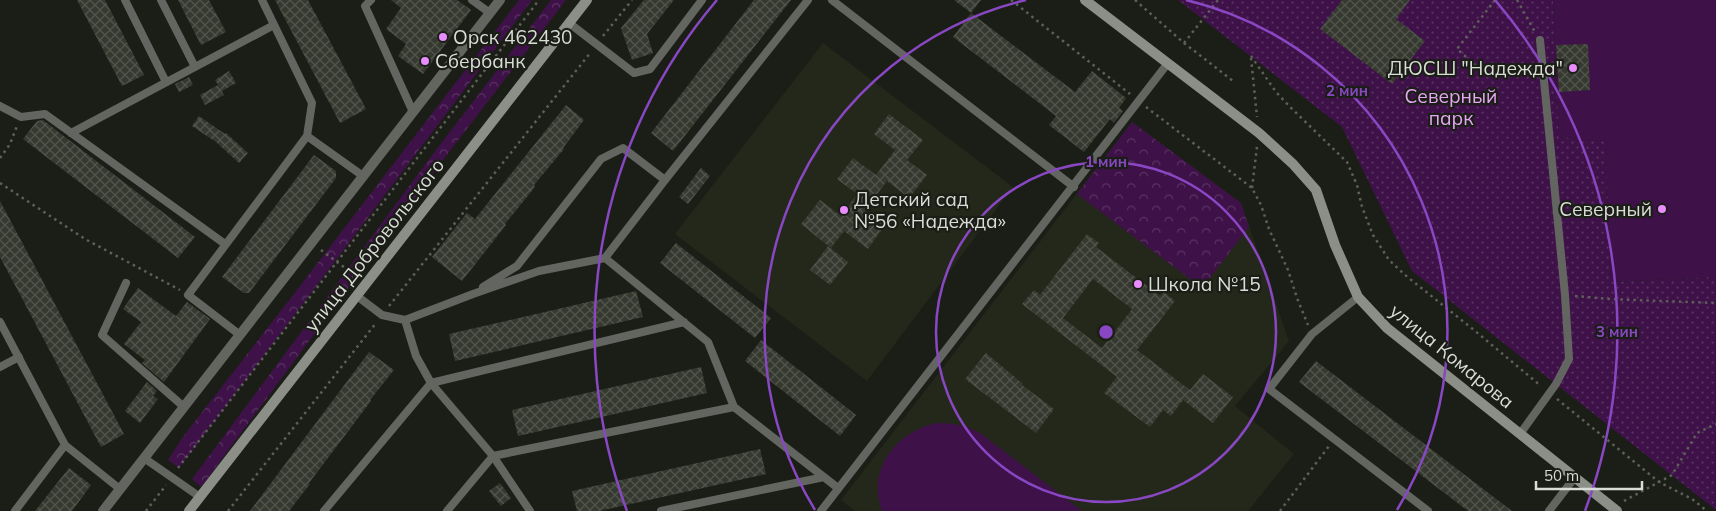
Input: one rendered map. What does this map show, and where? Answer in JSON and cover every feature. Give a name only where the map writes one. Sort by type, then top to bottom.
[{"type":"street","points":[[103,511],[500,0]]},
{"type":"street","name":"улица Добровольского","points":[[189,511],[587,0]]},
{"type":"street","name":"улица Комарова","points":[[1085,0],[1258,133],[1294,164],[1316,190],[1335,245],[1358,297],[1387,328],[1615,509]]},
{"type":"lane","points":[[125,0],[166,82]]},
{"type":"lane","points":[[161,0],[196,67]]},
{"type":"lane","points":[[240,335],[188,295],[307,136],[312,103],[262,0]]},
{"type":"lane","points":[[371,0],[366,6],[413,112]]},
{"type":"lane","points":[[472,0],[490,13]]},
{"type":"lane","points":[[569,23],[634,73],[650,68],[702,0]]},
{"type":"lane","points":[[357,296],[382,315],[405,320],[473,294],[539,272],[605,258],[808,0]]},
{"type":"lane","points":[[832,0],[1074,187]]},
{"type":"lane","points":[[71,133],[274,25]]},
{"type":"lane","points":[[1520,434],[1556,384],[1569,359],[1565,295],[1540,40]]},
{"type":"lane","points":[[821,511],[1168,64]]},
{"type":"lane","points":[[0,106],[21,117],[45,114],[225,244]]},
{"type":"lane","points":[[307,136],[363,176]]},
{"type":"lane","points":[[473,294],[517,266],[602,159],[623,148],[665,180]]},
{"type":"lane","points":[[605,258],[708,342],[734,407],[838,488]]},
{"type":"lane","points":[[126,283],[102,335],[184,407]]},
{"type":"lane","points":[[1358,297],[1312,334],[1269,389],[1428,511]]},
{"type":"lane","points":[[405,320],[416,356],[431,383],[493,456],[530,511]]},
{"type":"lane","points":[[0,322],[66,445],[120,489]]},
{"type":"lane","points":[[324,511],[431,383],[684,322]]},
{"type":"lane","points":[[0,367],[19,357]]},
{"type":"lane","points":[[447,511],[493,456],[734,407]]},
{"type":"lane","points":[[15,511],[66,445]]},
{"type":"lane","points":[[144,458],[200,497]]},
{"type":"lane","points":[[661,511],[824,477]]},
{"type":"lane","points":[[1549,511],[1575,477]]},
{"type":"path","points":[[146,511],[539,0]]},
{"type":"path","points":[[228,511],[632,0]]},
{"type":"path","points":[[1011,0],[1139,102],[1252,188],[1288,270],[1312,334]]},
{"type":"path","points":[[1135,0],[1233,81]]},
{"type":"path","points":[[1184,42],[1218,0]]},
{"type":"path","points":[[1495,0],[1457,49],[1482,71],[1542,69]]},
{"type":"path","points":[[1517,0],[1540,40]]},
{"type":"path","points":[[1251,56],[1276,92],[1347,162],[1373,234],[1389,260],[1659,482],[1692,499],[1707,511]]},
{"type":"path","points":[[0,158],[10,144],[21,117]]},
{"type":"path","points":[[0,183],[85,239],[188,295]]},
{"type":"path","points":[[311,243],[366,284]]},
{"type":"path","points":[[1565,295],[1609,299],[1716,303]]},
{"type":"path","points":[[1615,509],[1672,475],[1697,434],[1715,424]]},
{"type":"path","points":[[1280,511],[1334,439]]},
{"type":"shaded area","name":"Детский сад №56 «Надежда»","points":[[823,43],[1013,187],[867,381],[675,234]]},
{"type":"shaded area","name":"Школа №15","points":[[1132,122],[1241,203],[1289,341],[1235,406],[1294,454],[1248,511],[855,511],[841,500]]},
{"type":"green space","points":[[519,0],[532,0],[179,468],[168,460],[182,438]]},
{"type":"green space","points":[[551,0],[566,0],[446,156],[201,487],[192,479],[436,150]]},
{"type":"green space","name":"Северный парк","points":[[1178,0],[1553,0],[1559,137],[1606,141],[1610,282],[1716,277],[1716,510],[1412,271],[1342,127]]},
{"type":"green space","name":"Северный","points":[[1553,0],[1716,0],[1716,277],[1610,282],[1606,141],[1559,137]]},
{"type":"green space","points":[[1132,122],[1241,203],[1249,227],[1202,288],[1077,194]]},
{"type":"green space","points":[[936,423],[958,425],[980,433],[1082,511],[882,511],[878,496],[878,481],[888,455],[908,435]]},
{"type":"building","points":[[77,0],[105,0],[144,75],[122,86]]},
{"type":"building","points":[[178,0],[209,0],[226,32],[201,45]]},
{"type":"building","points":[[275,0],[308,0],[366,109],[340,123]]},
{"type":"building","points":[[391,0],[457,0],[471,10],[423,74],[398,56],[406,44],[386,29],[401,8]]},
{"type":"building","points":[[644,0],[674,0],[647,34],[653,53],[632,60],[621,28]]},
{"type":"building","points":[[754,0],[791,0],[673,151],[651,133]]},
{"type":"building","points":[[954,0],[981,0],[971,13]]},
{"type":"building","points":[[1342,0],[1410,0],[1396,19],[1425,41],[1392,84],[1320,29]]},
{"type":"building","points":[[971,13],[1075,92],[1092,71],[1126,98],[1119,108],[1123,111],[1114,123],[1110,119],[1084,152],[1049,125],[1056,116],[953,37]]},
{"type":"building","name":"ДЮСШ \"Надежда\"","points":[[1588,44],[1590,90],[1559,92],[1556,45]]},
{"type":"building","points":[[229,71],[236,83],[222,91],[215,80]]},
{"type":"building","points":[[189,77],[193,85],[179,92],[175,84]]},
{"type":"building","points":[[218,85],[224,95],[205,105],[200,95]]},
{"type":"building","points":[[566,105],[584,120],[564,149],[534,185],[535,187],[462,281],[432,257],[467,213],[475,219]]},
{"type":"building","points":[[889,114],[923,140],[907,160],[927,175],[909,198],[887,181],[865,210],[885,225],[868,249],[844,231],[831,248],[801,224],[820,200],[841,216],[857,194],[837,179],[853,158],[876,175],[895,150],[874,134]]},
{"type":"building","points":[[199,116],[226,133],[248,153],[239,163],[216,142],[192,126]]},
{"type":"building","points":[[43,120],[195,237],[178,258],[23,139],[37,121]]},
{"type":"building","points":[[314,155],[336,171],[336,178],[249,293],[244,293],[222,277]]},
{"type":"building","points":[[701,168],[710,176],[688,204],[679,197]]},
{"type":"building","points":[[0,201],[124,434],[101,447],[0,257]]},
{"type":"building","points":[[1087,234],[1099,243],[1096,247],[1160,296],[1164,292],[1175,301],[1137,350],[1190,390],[1203,374],[1233,397],[1213,423],[1183,400],[1171,416],[1163,410],[1150,427],[1104,393],[1117,377],[1022,304],[1034,290],[1040,295]],"holes":[[[1093,279],[1132,309],[1102,348],[1063,318]]]},
{"type":"building","points":[[676,243],[771,318],[755,338],[660,263]]},
{"type":"building","points":[[828,246],[848,262],[830,285],[810,270]]},
{"type":"building","points":[[138,288],[176,316],[187,302],[210,319],[164,382],[142,363],[145,360],[124,344],[141,322],[123,309]]},
{"type":"building","points":[[636,291],[643,317],[455,361],[449,334]]},
{"type":"building","points":[[761,340],[856,415],[840,436],[745,361]]},
{"type":"building","points":[[369,352],[394,370],[370,400],[310,484],[289,511],[250,511]]},
{"type":"building","points":[[986,353],[1022,385],[1054,409],[1036,433],[965,379]]},
{"type":"building","points":[[1316,361],[1512,511],[1468,511],[1299,382]]},
{"type":"building","points":[[701,367],[707,393],[518,436],[512,410]]},
{"type":"building","points":[[147,382],[157,391],[153,396],[158,399],[140,423],[125,411]]},
{"type":"building","points":[[760,449],[766,474],[599,511],[577,511],[572,491]]},
{"type":"building","points":[[69,468],[91,485],[72,511],[35,511]]},
{"type":"building","points":[[500,483],[511,498],[501,506],[489,491]]},
{"type":"place","name":"Орск 462430","points":[[443,37]]},
{"type":"place","name":"Сбербанк","points":[[425,61]]},
{"type":"place","name":"ДЮСШ \"Надежда\"","points":[[1573,68]]},
{"type":"place","name":"Северный","points":[[1662,209]]},
{"type":"place","name":"Детский сад №56 «Надежда»","points":[[844,210]]},
{"type":"place","name":"Школа №15","points":[[1138,284]]}]
